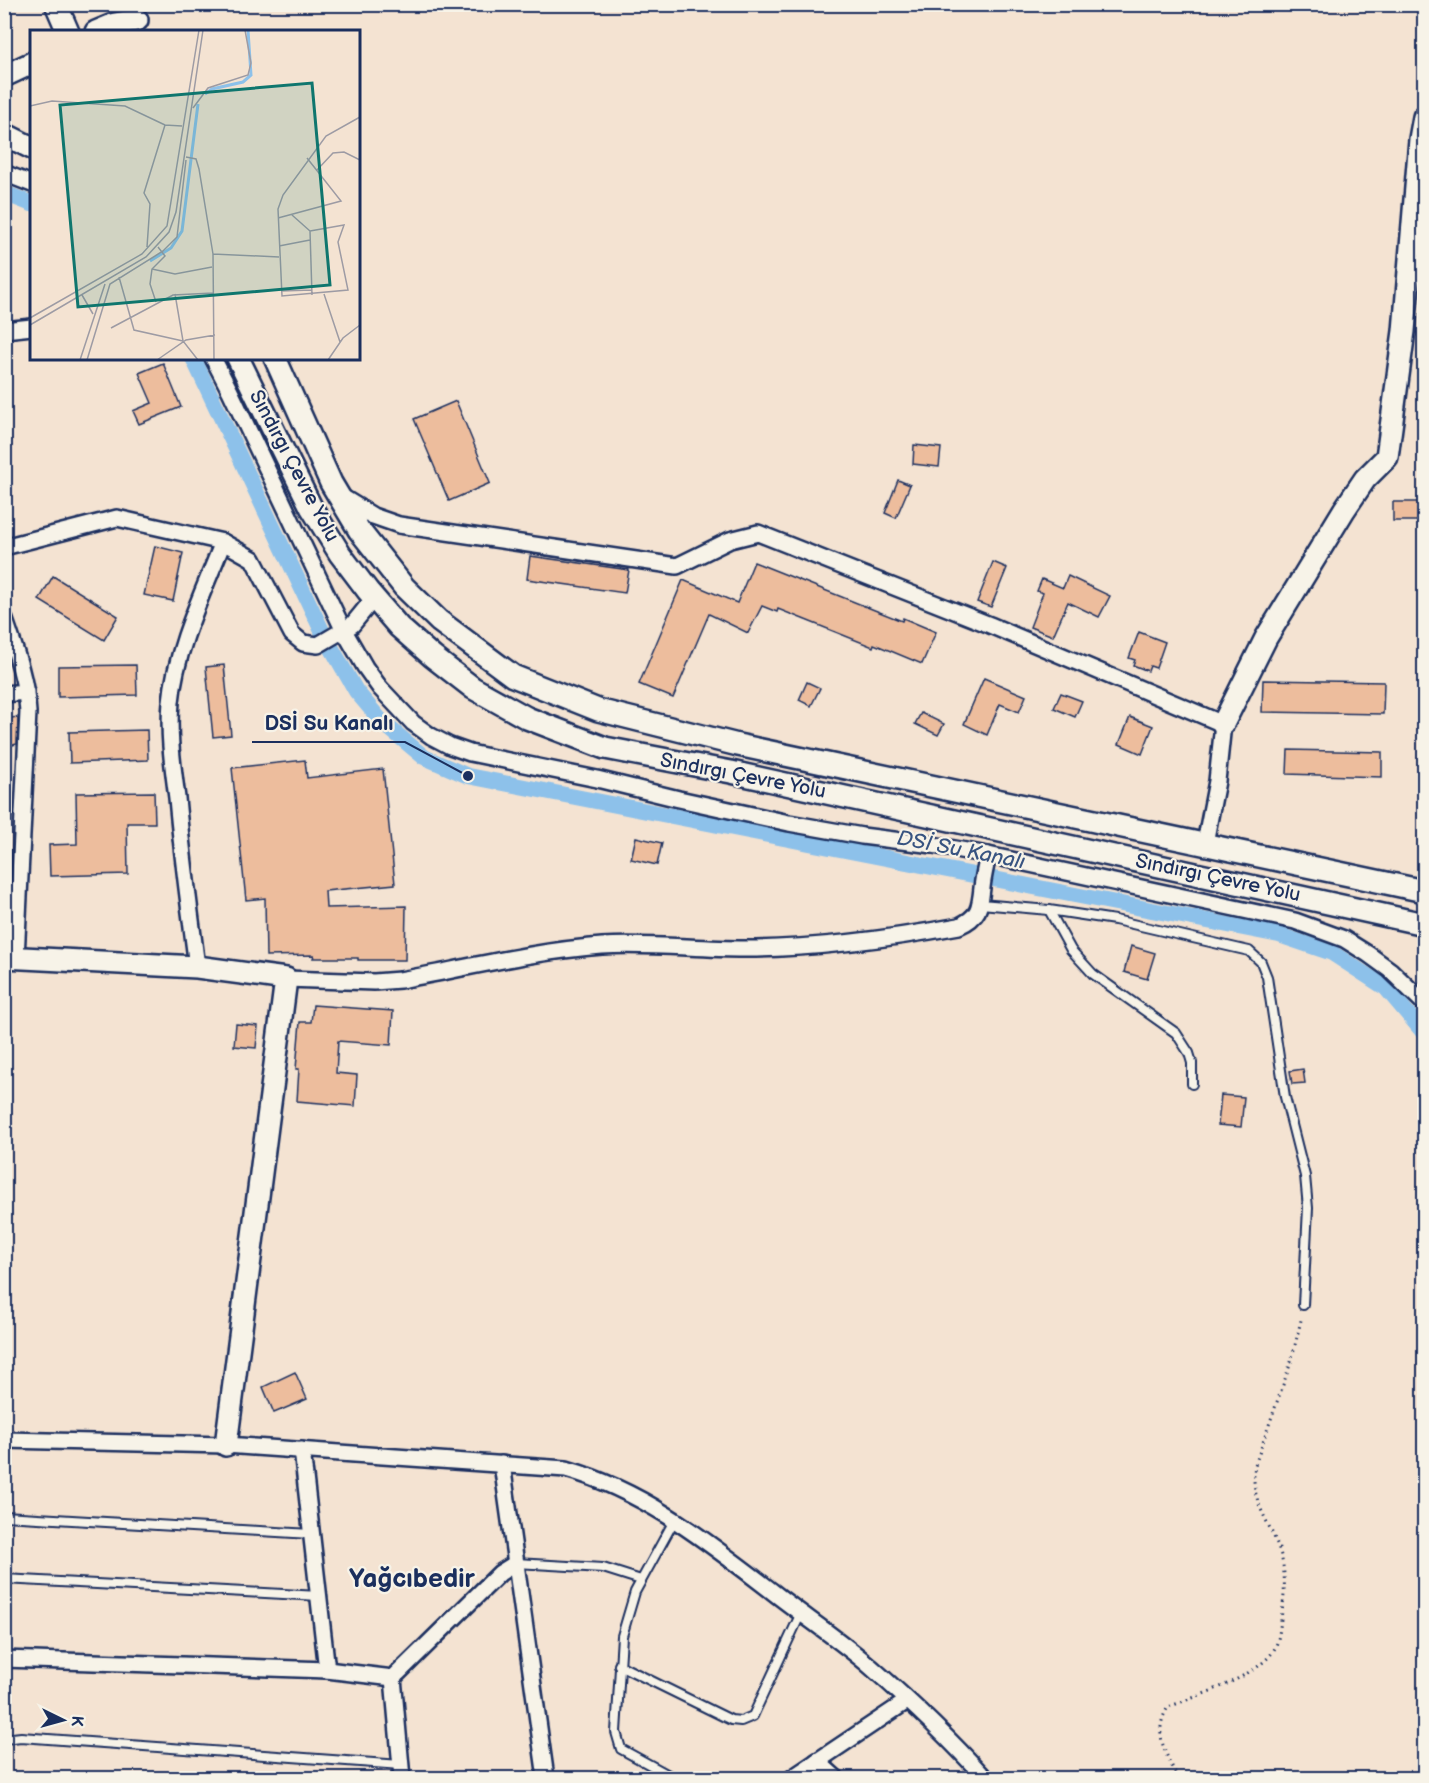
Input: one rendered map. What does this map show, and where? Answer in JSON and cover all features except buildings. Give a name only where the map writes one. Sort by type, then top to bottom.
[{"type":"main road","points":[[56,4],[67,30]]},
{"type":"main road","points":[[101,30],[136,19]]},
{"type":"main road","points":[[4,76],[30,64]]},
{"type":"main road","points":[[1223,724],[1266,638],[1344,510],[1365,479],[1387,457],[1404,331],[1420,139],[1425,117]]},
{"type":"main road","points":[[4,133],[30,132]]},
{"type":"main road","points":[[4,133],[30,147]]},
{"type":"main road","name":"Sındırgı Çevre Yolu","points":[[239,360],[311,507],[340,554],[374,598],[399,627],[433,657],[473,688],[527,718],[605,748],[731,772],[1425,924]]},
{"type":"main road","name":"Sındırgı Çevre Yolu","points":[[276,360],[331,483],[359,530],[404,587],[439,621],[513,675],[598,710],[738,745],[1425,891]]},
{"type":"main road","points":[[1056,843],[1191,857],[1205,843]]},
{"type":"main road","points":[[10,958],[197,967],[286,979],[226,1445]]},
{"type":"street","points":[[4,173],[30,183]]},
{"type":"street","points":[[4,330],[30,327]]},
{"type":"street","points":[[214,360],[340,631],[380,688],[413,723],[431,736],[470,753],[824,829],[1294,921],[1344,939],[1368,954],[1390,970],[1425,1003]]},
{"type":"street","points":[[338,495],[373,516],[399,525],[677,566],[730,540],[758,533],[990,625],[1223,724],[1217,781],[1205,843]]},
{"type":"street","points":[[4,547],[117,518],[223,542],[253,559],[292,634],[303,643],[318,645],[352,626],[374,598]]},
{"type":"street","points":[[197,967],[170,735],[171,702],[177,669],[187,636],[223,542]]},
{"type":"street","points":[[4,617],[27,692],[28,712],[10,958]]},
{"type":"street","points":[[4,694],[27,692]]},
{"type":"street","points":[[286,979],[374,982],[400,980],[573,949],[603,946],[744,949],[894,938],[959,927],[974,916],[981,904],[987,861]]},
{"type":"street","points":[[4,1440],[226,1445],[566,1469],[588,1475],[675,1519],[801,1613],[870,1666],[954,1744],[985,1779]]},
{"type":"street","points":[[302,1450],[327,1670]]},
{"type":"street","points":[[502,1464],[546,1779]]},
{"type":"street","points":[[393,1678],[500,1573],[516,1563]]},
{"type":"street","points":[[4,1659],[327,1670],[393,1678]]},
{"type":"street","points":[[393,1678],[402,1772]]},
{"type":"street","points":[[792,1779],[907,1701]]},
{"type":"street","points":[[818,1761],[836,1779]]},
{"type":"lane","points":[[981,904],[1049,910],[1115,920],[1248,951],[1261,962],[1266,977],[1285,1097],[1303,1161],[1306,1183],[1308,1208],[1303,1305]]},
{"type":"lane","points":[[1049,910],[1071,950],[1093,974],[1176,1033],[1189,1053],[1192,1063],[1192,1084]]},
{"type":"lane","points":[[4,1516],[312,1534]]},
{"type":"lane","points":[[674,1779],[621,1749],[616,1732],[622,1636],[634,1592],[675,1519]]},
{"type":"lane","points":[[516,1563],[603,1568],[641,1580]]},
{"type":"lane","points":[[4,1579],[319,1596]]},
{"type":"lane","points":[[619,1665],[731,1720],[741,1721],[753,1716],[801,1613]]},
{"type":"lane","points":[[4,1739],[21,1737],[402,1772]]},
{"type":"path","points":[[1178,1779],[1160,1738],[1161,1721],[1168,1707],[1258,1668],[1271,1654],[1278,1641],[1284,1591],[1283,1564],[1256,1497],[1253,1477],[1296,1345],[1303,1305]]},
{"type":"waterway","name":"DSİ Su Kanalı","points":[[4,193],[30,203]]},
{"type":"waterway","name":"DSİ Su Kanalı","points":[[194,360],[323,633],[356,691],[382,722],[424,757],[468,776],[1279,935],[1332,953],[1386,988],[1424,1033]]},
{"type":"place","name":"DSİ Su Kanalı","points":[[468,776]]},
{"type":"district","name":"Yağcıbedir","points":[[412,1579]]}]
